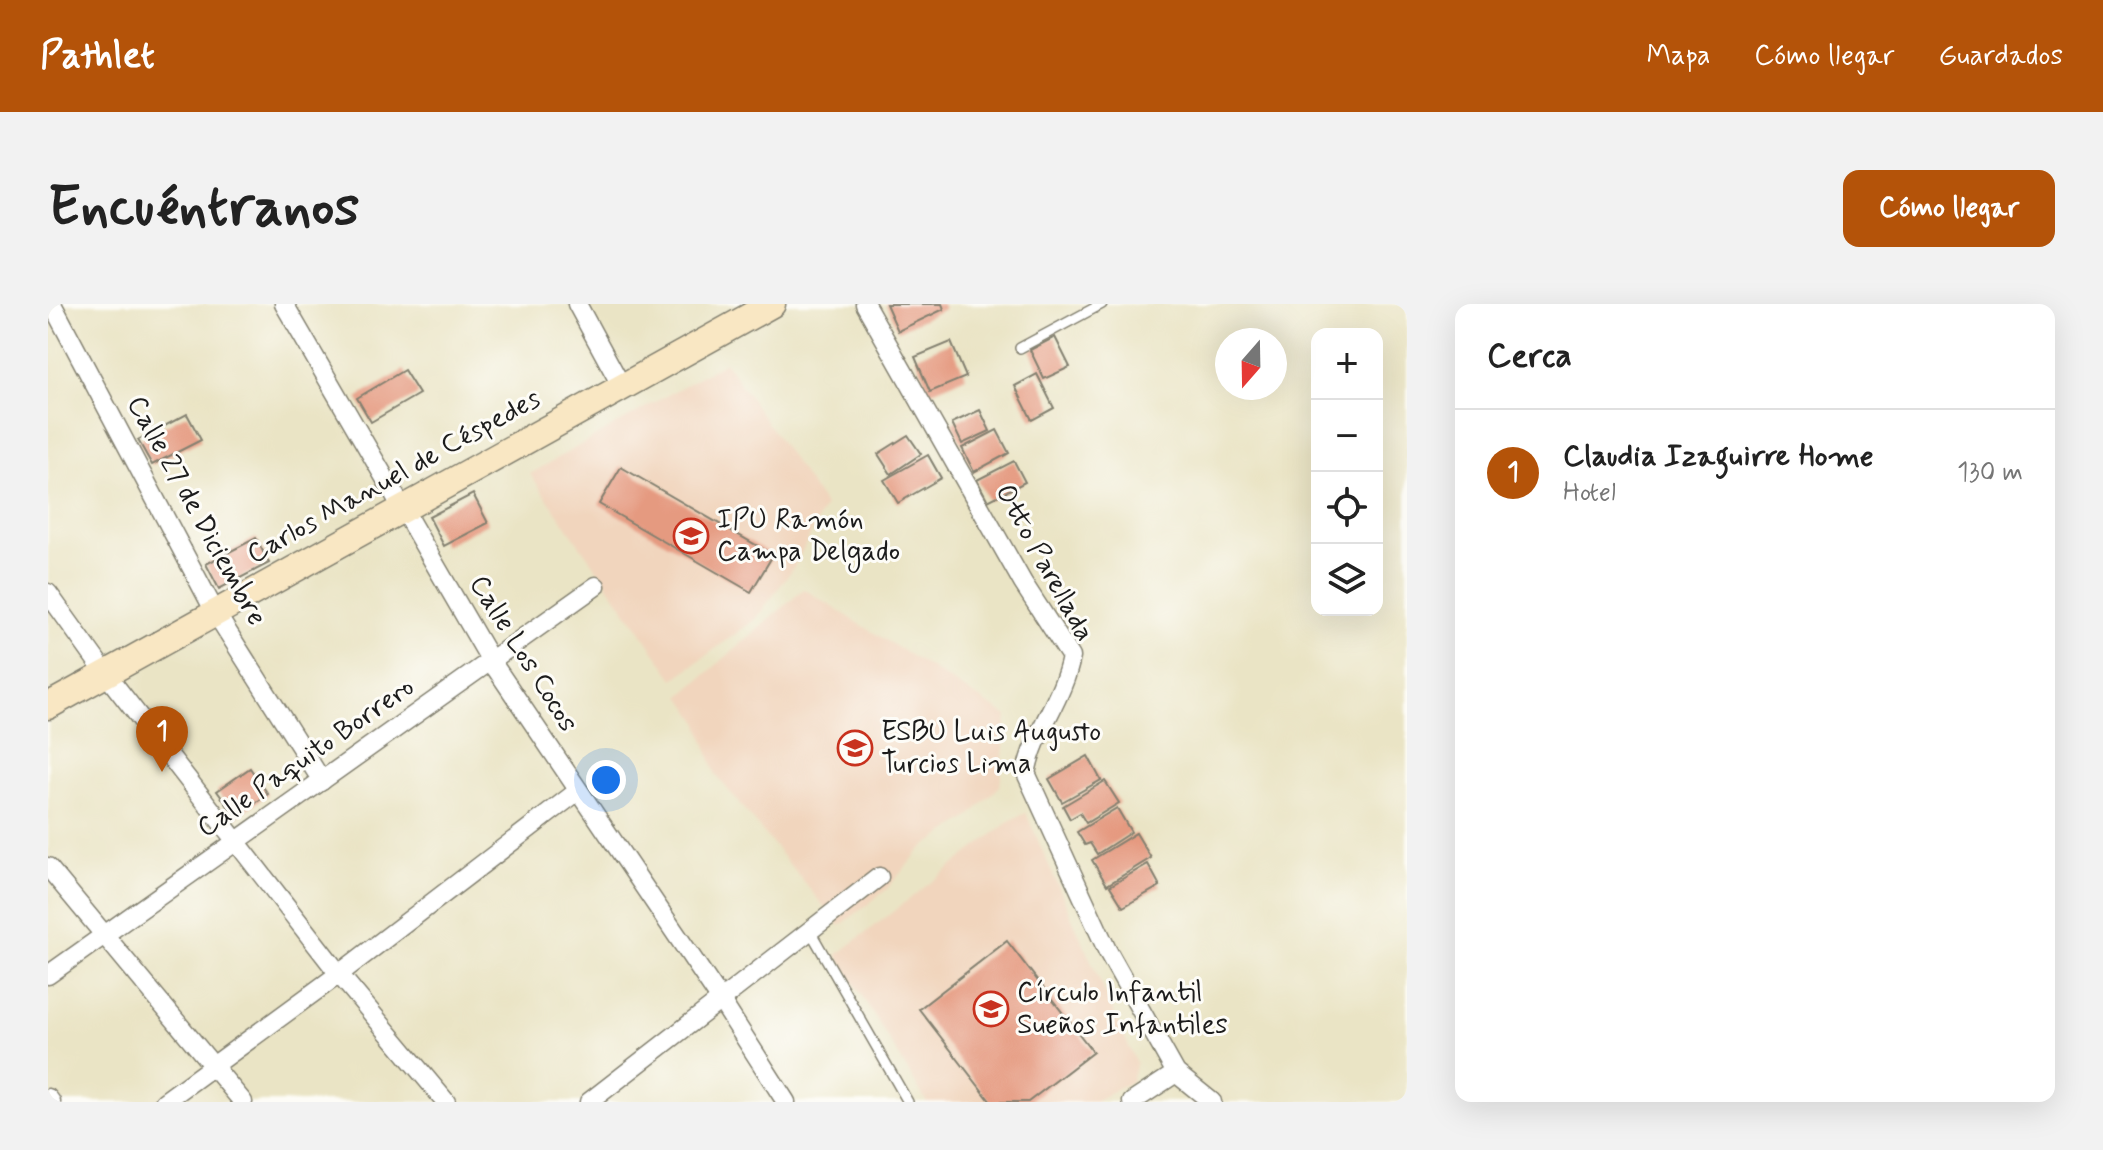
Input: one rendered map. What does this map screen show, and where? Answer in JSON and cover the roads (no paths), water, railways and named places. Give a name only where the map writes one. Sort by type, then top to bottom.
[{"type":"street","name":"Calle 27 de Diciembre","points":[[52,304],[215,612],[322,781]]},
{"type":"street","name":"Calle Los Cocos","points":[[284,304],[491,661],[720,999],[786,1102]]},
{"type":"street","points":[[577,304],[622,387]]},
{"type":"street","name":"Carlos Manuel de Céspedes","points":[[48,706],[772,304]]},
{"type":"street","name":"Otto Parellada","points":[[865,304],[1023,583],[1071,657],[1060,698],[1030,750],[1026,773],[1107,950],[1176,1073],[1212,1102]]},
{"type":"street","name":"Calle Paquito Borrero","points":[[48,975],[596,586]]},
{"type":"street","points":[[48,593],[106,674],[339,974],[446,1102]]},
{"type":"street","points":[[164,1102],[339,974],[578,791]]},
{"type":"street","points":[[48,867],[243,1102]]},
{"type":"street","points":[[589,1102],[879,877]]},
{"type":"street","points":[[1132,1102],[1176,1073]]},
{"type":"lane","points":[[1020,348],[1102,304]]},
{"type":"lane","points":[[809,929],[908,1102]]},
{"type":"place","name":"IPU Ramón Campa Delgado","points":[[691,536]]},
{"type":"place","name":"ESBU Luis Augusto Turcios Lima","points":[[855,748]]},
{"type":"place","name":"Claudia Izaguirre Home","points":[[162,772]]},
{"type":"place","name":"Círculo Infantil Sueños Infantiles","points":[[991,1009]]}]
